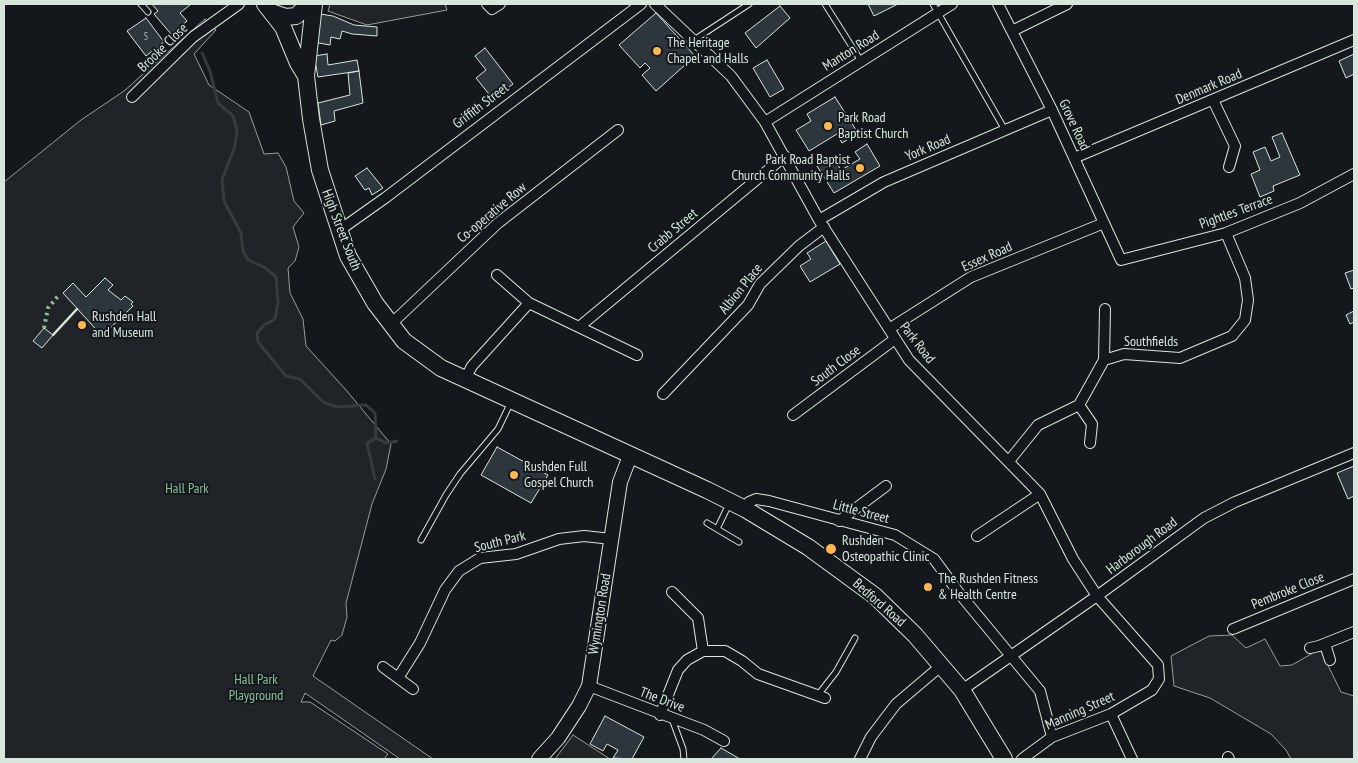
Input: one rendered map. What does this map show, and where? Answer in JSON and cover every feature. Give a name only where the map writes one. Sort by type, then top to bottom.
[{"type":"main road","points":[[269,9],[286,17],[296,16],[309,4]]},
{"type":"main road","name":"High Street South","points":[[314,4],[306,76],[320,170],[338,229],[360,280],[390,325],[404,341],[441,368],[630,456]]},
{"type":"main road","points":[[269,9],[289,38],[298,63],[306,76]]},
{"type":"main road","name":"Bedford Road","points":[[630,456],[745,509],[808,547],[874,596],[916,635],[962,690],[1004,759]]},
{"type":"street","name":"Brooke Close","points":[[132,97],[192,37],[239,4]]},
{"type":"street","points":[[487,4],[492,9],[500,4]]},
{"type":"street","name":"Griffith Street","points":[[338,229],[385,198],[472,130],[641,4]]},
{"type":"street","name":"Park Road","points":[[655,4],[731,76],[765,122],[822,223],[909,360],[1040,494],[1072,559],[1097,596],[1158,665],[1159,679],[1152,690]]},
{"type":"street","name":"Manton Road","points":[[765,122],[861,61],[936,8],[952,4]]},
{"type":"street","name":"Grove Road","points":[[998,4],[1052,110],[1121,260]]},
{"type":"street","points":[[1012,31],[1067,4]]},
{"type":"street","name":"Denmark Road","points":[[1074,158],[1354,40]]},
{"type":"street","points":[[1213,100],[1235,146],[1229,167]]},
{"type":"street","name":"York Road","points":[[822,223],[884,182],[1052,110]]},
{"type":"street","name":"Co-operative Row","points":[[390,325],[498,223],[618,130]]},
{"type":"street","name":"Crabb Street","points":[[579,327],[785,156]]},
{"type":"street","name":"Pightles Terrace","points":[[1121,260],[1226,233],[1300,203],[1354,174]]},
{"type":"street","name":"Albion Place","points":[[663,394],[748,305],[760,284],[822,223]]},
{"type":"street","name":"Essex Road","points":[[888,329],[970,277],[1104,223]]},
{"type":"street","name":"Southfields","points":[[1104,360],[1124,354],[1180,358],[1232,336],[1245,320],[1248,300],[1245,278],[1226,233]]},
{"type":"street","points":[[497,275],[529,303],[637,355]]},
{"type":"street","points":[[466,378],[472,366],[529,303]]},
{"type":"street","name":"Southfields","points":[[1079,404],[1104,360],[1105,309]]},
{"type":"street","name":"South Close","points":[[793,415],[895,339]]},
{"type":"street","points":[[1009,461],[1038,426],[1079,404],[1092,424],[1090,443]]},
{"type":"street","name":"Harborough Road","points":[[962,690],[1013,656],[1204,518],[1235,502],[1354,452]]},
{"type":"street","name":"Wymington Road","points":[[539,759],[558,738],[579,706],[589,686],[620,482],[630,456]]},
{"type":"street","points":[[839,520],[886,486]]},
{"type":"street","points":[[976,536],[1040,494]]},
{"type":"street","name":"Little Street","points":[[745,509],[749,502],[756,499],[769,501],[895,535],[934,559],[959,593],[1040,691],[1052,737]]},
{"type":"street","name":"South Park","points":[[398,678],[420,643],[445,590],[459,571],[480,558],[516,554],[559,539],[584,536],[612,539]]},
{"type":"street","name":"Pembroke Close","points":[[1233,629],[1354,579]]},
{"type":"street","points":[[672,592],[698,618],[703,651]]},
{"type":"street","points":[[1310,648],[1354,632]]},
{"type":"street","points":[[1325,644],[1330,660]]},
{"type":"street","points":[[660,715],[678,670],[687,660],[703,651],[725,651],[742,661],[758,674],[821,697]]},
{"type":"street","points":[[860,759],[871,737],[896,704],[942,665]]},
{"type":"street","points":[[384,667],[413,689]]},
{"type":"street","name":"The Drive","points":[[589,686],[660,715],[704,730],[724,741]]},
{"type":"street","name":"Manning Street","points":[[1022,759],[1052,737],[1111,714],[1152,690]]},
{"type":"street","points":[[1111,714],[1132,759]]},
{"type":"lane","points":[[141,4],[148,12]]},
{"type":"lane","points":[[694,40],[749,4]]},
{"type":"lane","points":[[824,4],[861,61]]},
{"type":"lane","points":[[936,8],[1005,130]]},
{"type":"lane","points":[[421,540],[460,474],[498,429],[512,400]]},
{"type":"lane","points":[[717,529],[730,502]]},
{"type":"lane","points":[[707,523],[738,542]]},
{"type":"lane","points":[[821,697],[855,638]]},
{"type":"lane","points":[[672,719],[683,748],[684,759]]},
{"type":"green space","points":[[330,4],[445,4],[447,10],[367,25],[328,11]]},
{"type":"green space","name":"Hall Park","points":[[205,19],[216,30],[194,54],[209,85],[249,112],[264,154],[278,153],[286,167],[294,201],[304,213],[293,227],[299,247],[295,261],[288,268],[290,293],[303,319],[306,346],[391,444],[386,469],[372,504],[346,603],[347,617],[342,635],[335,641],[331,640],[313,676],[433,759],[400,759],[305,693],[301,702],[310,702],[388,754],[384,759],[4,759],[4,182],[81,120],[124,91]]},
{"type":"green space","points":[[1232,635],[1246,648],[1265,639],[1280,666],[1292,665],[1320,649],[1341,692],[1354,696],[1354,759],[1291,759],[1286,750],[1271,734],[1210,698],[1174,686],[1171,656],[1209,636]]},
{"type":"green space","points":[[573,735],[610,759],[555,759]]},
{"type":"building","points":[[152,4],[191,4],[180,13],[187,21],[171,34],[154,14],[158,11]]},
{"type":"building","points":[[868,4],[898,4],[874,16]]},
{"type":"building","points":[[780,6],[790,18],[756,48],[745,33]]},
{"type":"building","name":"The Heritage Chapel and Halls","points":[[656,13],[695,56],[656,91],[642,75],[650,68],[645,63],[640,68],[619,45]]},
{"type":"building","points":[[320,14],[333,16],[354,25],[377,27],[377,36],[352,34],[342,31],[340,39],[331,37],[330,45],[314,42]]},
{"type":"building","points":[[146,18],[164,42],[146,56],[127,31]]},
{"type":"building","points":[[485,48],[513,84],[493,99],[476,78],[486,70],[475,56]]},
{"type":"building","points":[[327,54],[328,65],[357,60],[359,71],[318,77],[314,56]]},
{"type":"building","points":[[1354,54],[1354,74],[1346,78],[1339,61]]},
{"type":"building","points":[[767,60],[784,89],[770,97],[753,68]]},
{"type":"building","points":[[359,71],[363,103],[334,111],[335,121],[321,125],[318,103],[350,95],[348,73]]},
{"type":"building","name":"Park Road Baptist Church","points":[[835,97],[858,133],[842,143],[837,134],[809,151],[796,130],[811,121],[807,114]]},
{"type":"building","points":[[1282,133],[1300,175],[1273,186],[1274,191],[1260,197],[1251,174],[1260,170],[1253,152],[1265,147],[1271,161],[1280,157],[1272,137]]},
{"type":"building","name":"Park Road Baptist Church Community Halls","points":[[867,144],[880,166],[834,193],[817,166],[832,156],[841,170],[860,159],[855,152]]},
{"type":"building","points":[[367,168],[383,188],[372,195],[369,188],[365,190],[355,176]]},
{"type":"building","points":[[826,241],[840,264],[810,282],[800,266],[811,259],[807,253]]},
{"type":"building","points":[[1354,270],[1354,288],[1351,289],[1345,273]]},
{"type":"building","points":[[105,278],[113,285],[108,290],[121,300],[125,296],[133,302],[131,304],[133,306],[102,336],[63,293],[73,283],[86,297]]},
{"type":"building","points":[[1354,311],[1354,322],[1350,324],[1346,315]]},
{"type":"building","points":[[44,328],[53,335],[42,348],[33,341]]},
{"type":"building","name":"Rushden Full Gospel Church","points":[[497,447],[548,475],[531,503],[481,475]]},
{"type":"building","points":[[1354,466],[1354,496],[1348,499],[1337,473]]},
{"type":"building","points":[[605,716],[644,737],[632,759],[613,758],[618,750],[607,744],[603,751],[590,744]]},
{"type":"building","points":[[721,748],[740,759],[711,759]]},
{"type":"waterway","points":[[202,53],[210,71],[218,103],[233,116],[237,130],[235,146],[222,180],[224,201],[241,233],[243,251],[248,260],[264,267],[276,277],[278,303],[275,319],[264,325],[257,333],[258,342],[286,376],[300,379],[323,402],[336,407],[366,405],[375,413],[376,438],[367,443],[375,479]]},
{"type":"waterway","points":[[376,438],[386,443],[397,441]]},
{"type":"hedge","points":[[44,328],[48,308],[59,295]]},
{"type":"wall","points":[[53,335],[77,309]]},
{"type":"place","name":"The Heritage Chapel and Halls","points":[[657,51]]},
{"type":"place","name":"Park Road Baptist Church","points":[[828,126]]},
{"type":"place","name":"Park Road Baptist Church Community Halls","points":[[860,168]]},
{"type":"place","name":"Rushden Hall and Museum","points":[[82,325]]},
{"type":"place","name":"Rushden Full Gospel Church","points":[[514,475]]},
{"type":"place","name":"Rushden Osteopathic Clinic","points":[[831,549]]},
{"type":"place","name":"The Rushden Fitness & Health Centre","points":[[928,587]]},
{"type":"park label","name":"Hall Park Playground","points":[[256,688]]}]
